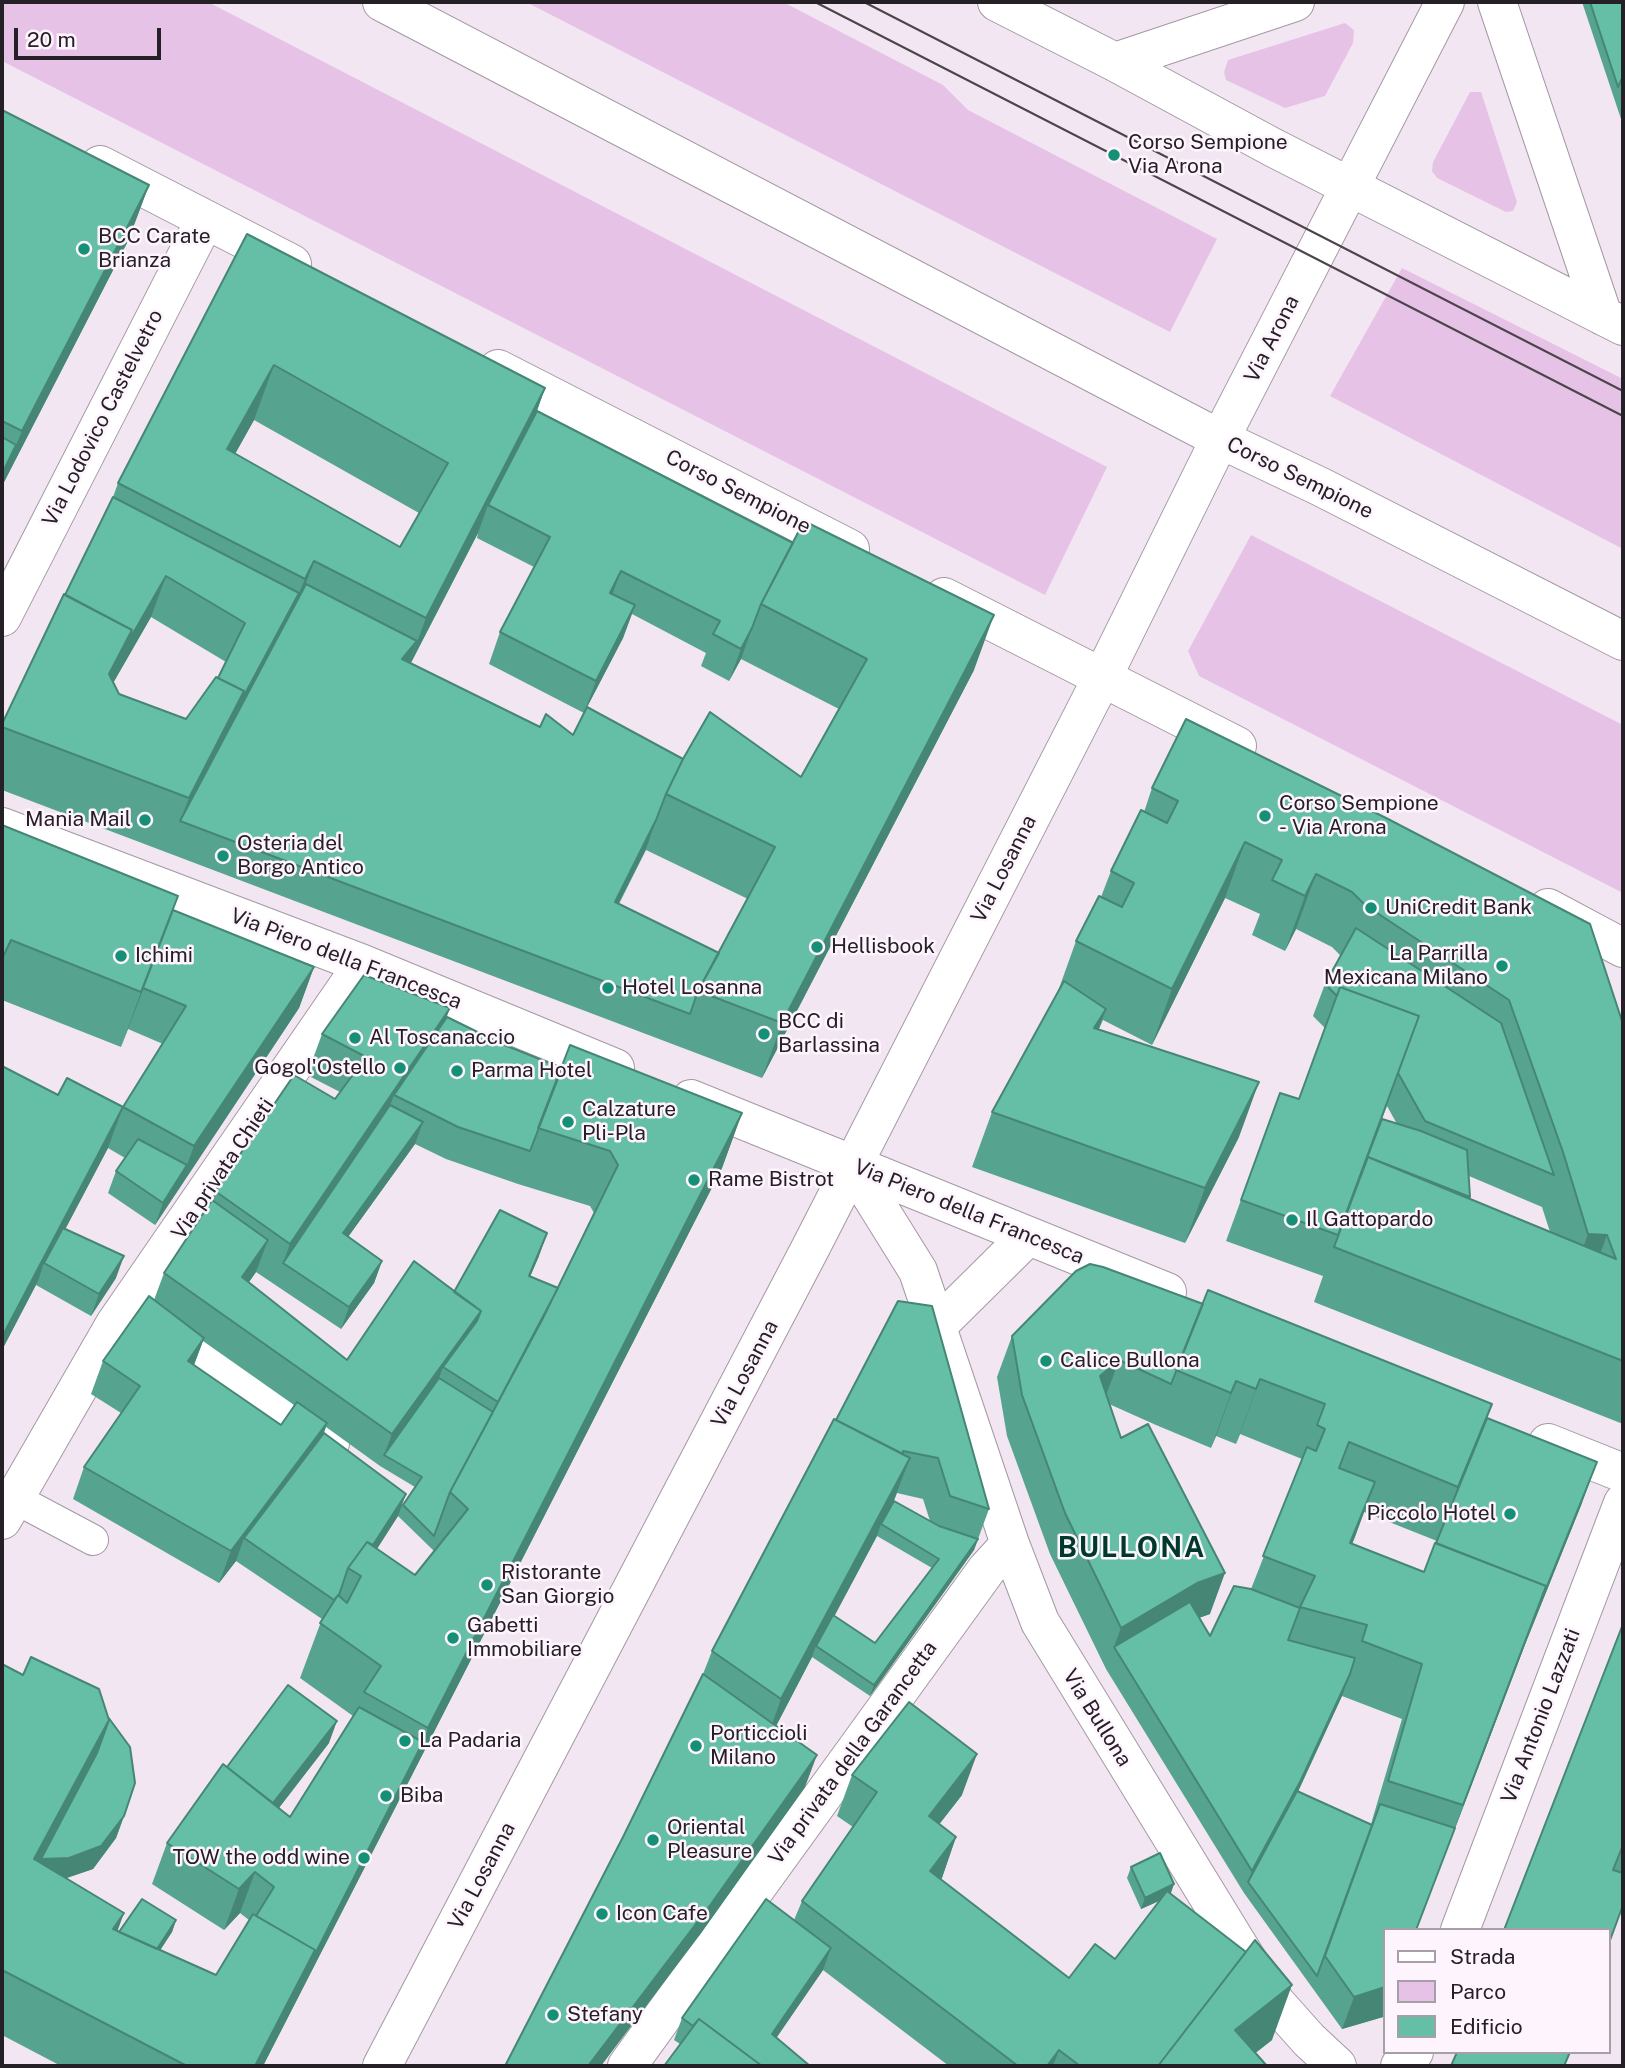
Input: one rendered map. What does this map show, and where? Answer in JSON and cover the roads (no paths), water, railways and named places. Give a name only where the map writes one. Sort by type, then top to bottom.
[{"type":"street","name":"Corso Sempione","points":[[382,2],[1220,439],[1321,487],[1623,641]]},
{"type":"street","points":[[997,2],[1613,321]]},
{"type":"street","name":"Via Arona","points":[[1102,678],[1220,439],[1445,2]]},
{"type":"street","points":[[1497,2],[1613,321]]},
{"type":"street","points":[[1115,62],[1283,4]]},
{"type":"street","points":[[75,153],[326,281]]},
{"type":"street","name":"Via Lodovico Castelvetro","points":[[2,617],[205,219]]},
{"type":"street","name":"Corso Sempione","points":[[463,351],[1267,762]]},
{"type":"street","name":"Via Losanna","points":[[382,2066],[812,1245],[1102,678]]},
{"type":"street","name":"Via Piero della Francesca","points":[[2,827],[363,964],[1197,1303]]},
{"type":"street","points":[[1512,890],[1623,948]]},
{"type":"street","name":"Via privata Chieti","points":[[8,1509],[115,1324],[363,964]]},
{"type":"street","name":"Via Bullona","points":[[852,1165],[918,1271],[1010,1544],[1040,1622],[1268,1994],[1309,2040],[1337,2066]]},
{"type":"street","points":[[938,1325],[1028,1236]]},
{"type":"street","points":[[130,1305],[359,1464]]},
{"type":"street","points":[[1520,1432],[1623,1473]]},
{"type":"street","name":"Via Antonio Lazzati","points":[[1461,1928],[1623,1503]]},
{"type":"street","name":"Via privata della Garancetta","points":[[626,2066],[987,1569],[1010,1544]]},
{"type":"lane","points":[[8,1509],[93,1540]]},
{"type":"tram line","points":[[815,2],[1623,416]]},
{"type":"tram line","points":[[864,2],[1623,391]]},
{"type":"place","name":"Corso Sempione Via Arona","points":[[1114,155]]},
{"type":"place","name":"BCC Carate Brianza","points":[[84,249]]},
{"type":"place","name":"Corso Sempione - Via Arona","points":[[1265,816]]},
{"type":"place","name":"Mania Mail","points":[[145,820]]},
{"type":"place","name":"Osteria del Borgo Antico","points":[[223,856]]},
{"type":"place","name":"UniCredit Bank","points":[[1371,908]]},
{"type":"place","name":"Hellisbook","points":[[817,947]]},
{"type":"place","name":"Ichimi","points":[[121,956]]},
{"type":"place","name":"La Parrilla Mexicana Milano","points":[[1502,966]]},
{"type":"place","name":"Hotel Losanna","points":[[608,988]]},
{"type":"place","name":"BCC di Barlassina","points":[[764,1034]]},
{"type":"place","name":"Al Toscanaccio","points":[[355,1038]]},
{"type":"place","name":"Gogol'Ostello","points":[[400,1068]]},
{"type":"place","name":"Parma Hotel","points":[[457,1071]]},
{"type":"place","name":"Calzature Pli-Pla","points":[[568,1122]]},
{"type":"place","name":"Rame Bistrot","points":[[694,1180]]},
{"type":"place","name":"Il Gattopardo","points":[[1292,1220]]},
{"type":"place","name":"Calice Bullona","points":[[1046,1361]]},
{"type":"place","name":"Piccolo Hotel","points":[[1510,1514]]},
{"type":"place","name":"Ristorante San Giorgio","points":[[487,1585]]},
{"type":"place","name":"Gabetti Immobiliare","points":[[453,1638]]},
{"type":"place","name":"La Padaria","points":[[405,1741]]},
{"type":"place","name":"Porticcioli Milano","points":[[696,1746]]},
{"type":"place","name":"Biba","points":[[386,1796]]},
{"type":"place","name":"Oriental Pleasure","points":[[653,1840]]},
{"type":"place","name":"TOW the odd wine","points":[[364,1858]]},
{"type":"place","name":"Icon Cafe","points":[[602,1914]]},
{"type":"place","name":"Stefany","points":[[553,2015]]},
{"type":"district","name":"BULLONA","points":[[1132,1548]]}]
